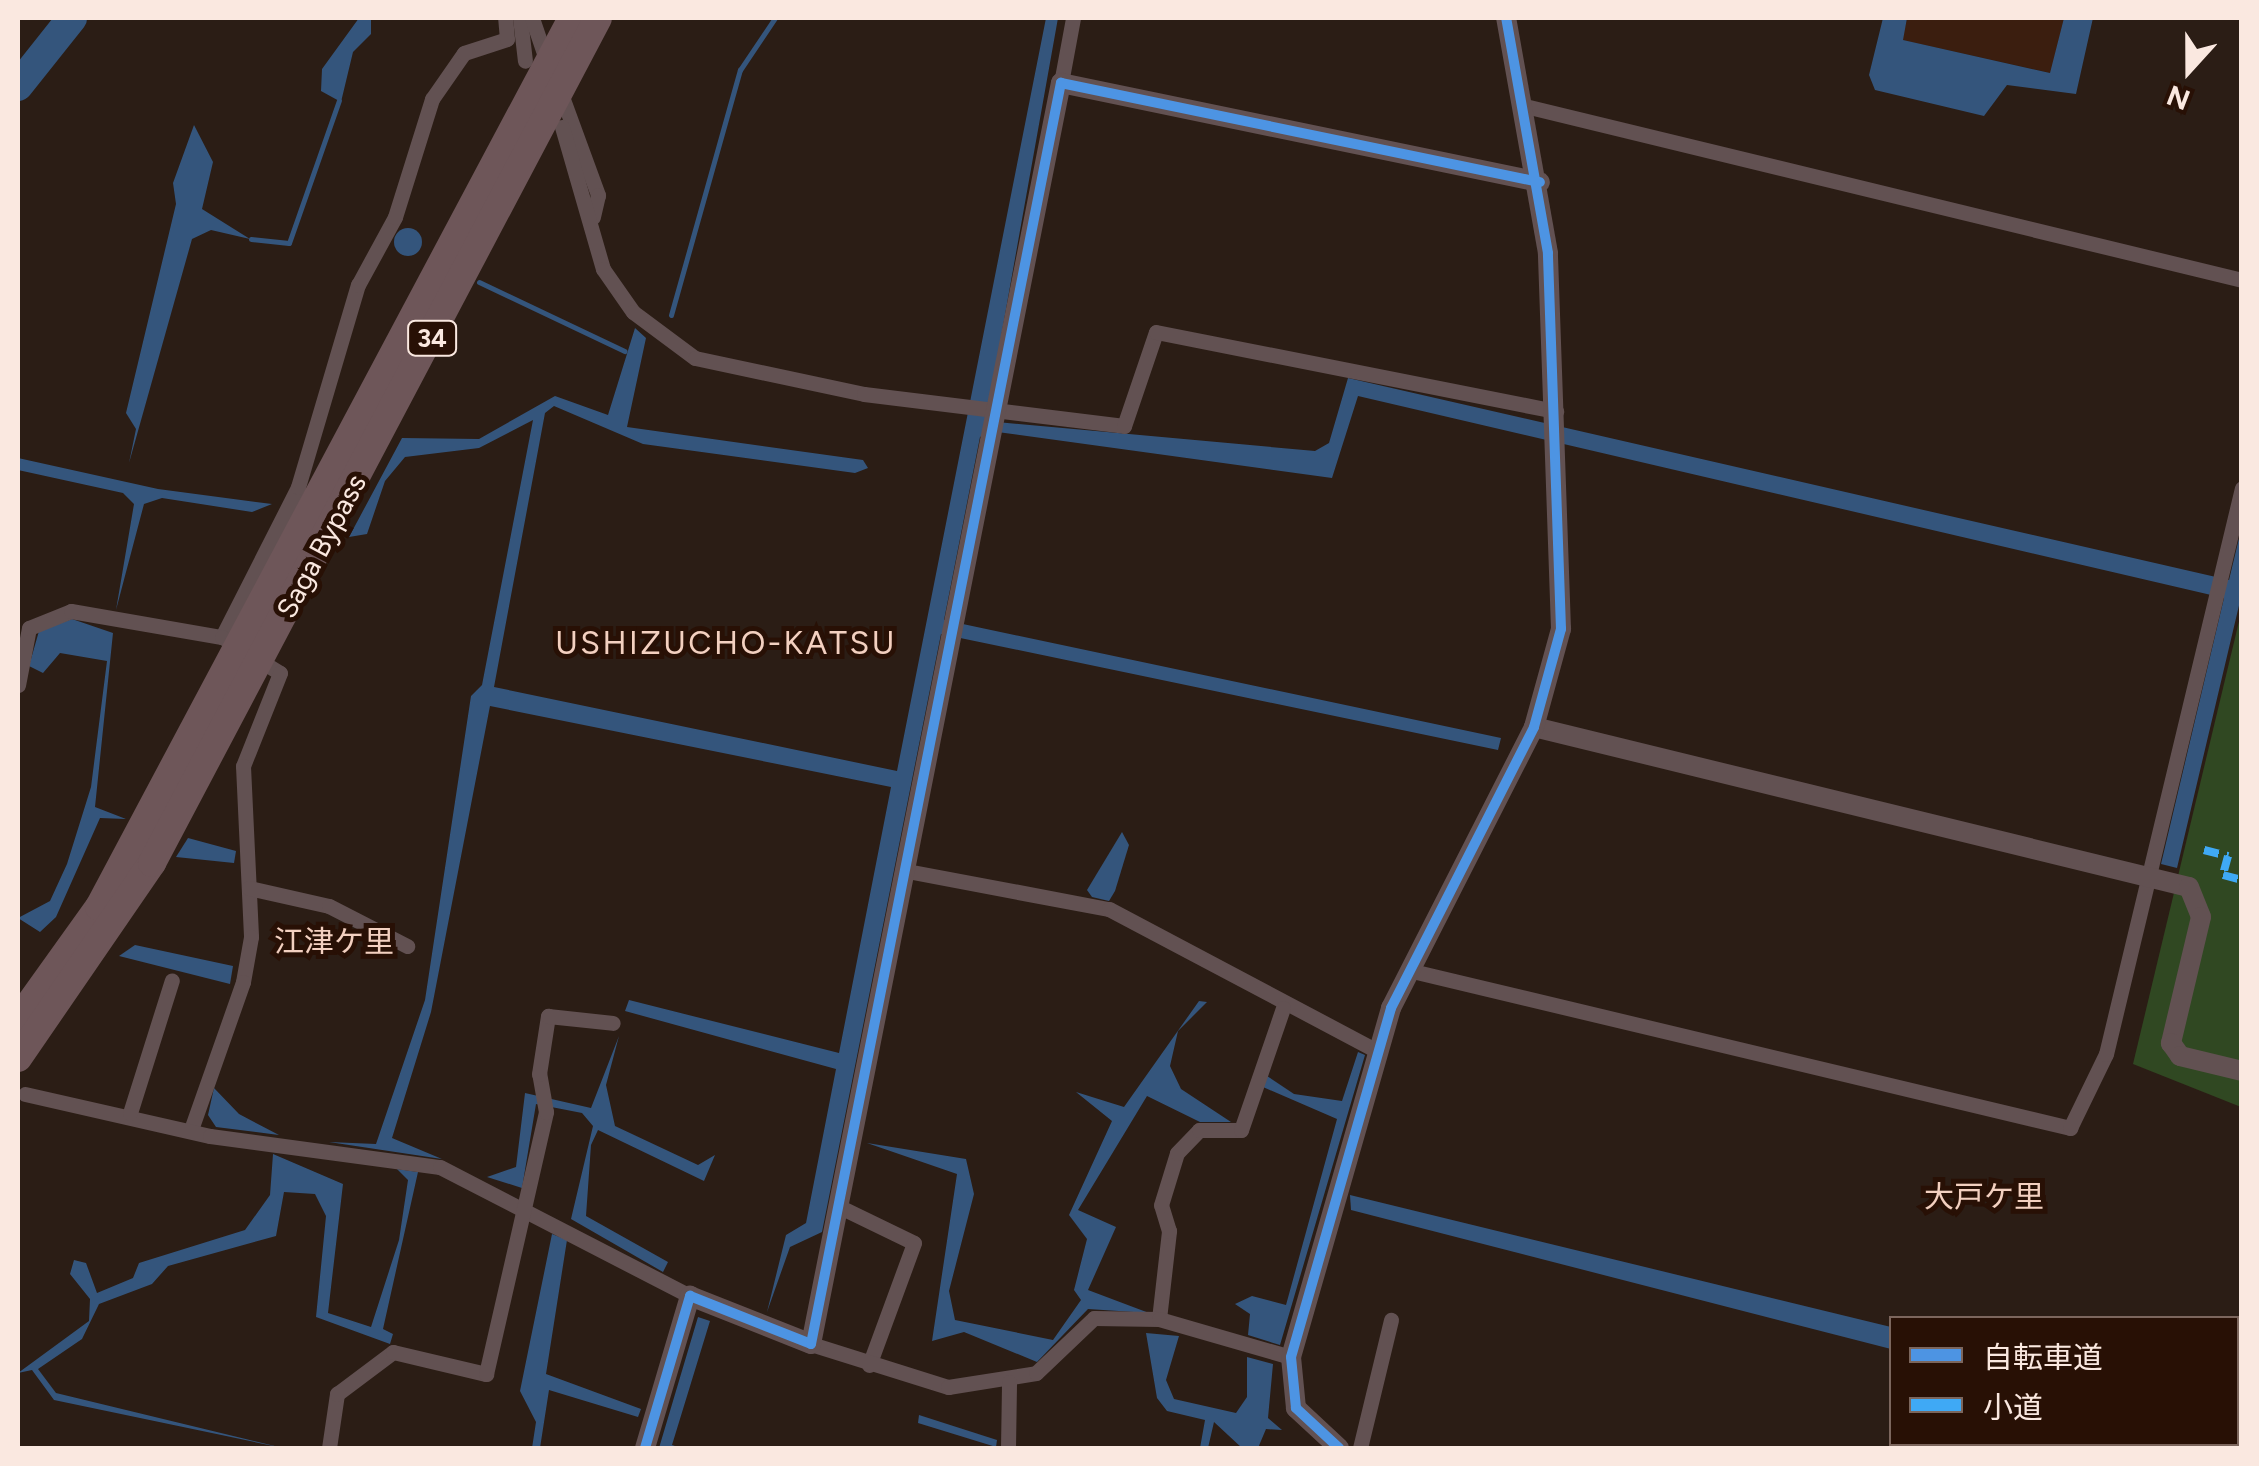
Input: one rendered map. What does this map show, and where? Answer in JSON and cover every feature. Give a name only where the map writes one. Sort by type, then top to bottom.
[{"type":"highway","name":"Saga Bypass","points":[[18,1020],[99,907],[242,646],[572,18]]},
{"type":"highway","name":"Saga Bypass","points":[[18,1058],[152,863],[242,646],[544,73],[598,18]]},
{"type":"street","points":[[242,646],[298,488],[358,284],[395,217],[432,99],[464,53],[506,39],[506,18]]},
{"type":"street","points":[[520,18],[598,195],[593,217]]},
{"type":"street","points":[[532,18],[544,73]]},
{"type":"street","points":[[811,1344],[992,438],[992,411],[1073,18]]},
{"type":"street","points":[[1339,1448],[1296,1408],[1291,1357],[1377,1051],[1408,970],[1534,727],[1561,628],[1558,445],[1540,182],[1506,18]]},
{"type":"street","points":[[1061,83],[1540,182]]},
{"type":"street","points":[[1525,106],[2242,280]]},
{"type":"street","points":[[562,127],[593,217],[603,269],[674,348],[864,394],[1124,426],[1156,332],[1556,412]]},
{"type":"street","points":[[312,440],[341,458]]},
{"type":"street","points":[[1408,970],[2070,1128],[2106,1054],[2145,875],[2242,488]]},
{"type":"street","points":[[18,685],[29,628],[71,611],[242,646],[280,672],[243,766],[249,888],[244,982],[191,1130]]},
{"type":"street","points":[[1534,727],[2189,887],[2202,906],[2171,1043],[2180,1056],[2242,1071]]},
{"type":"street","points":[[907,871],[1109,909],[1284,1008],[1377,1051]]},
{"type":"street","points":[[249,888],[329,906],[408,946]]},
{"type":"street","points":[[130,1114],[172,980]]},
{"type":"street","points":[[1158,1319],[1169,1231],[1161,1205],[1177,1153],[1199,1130],[1241,1130],[1284,1008]]},
{"type":"street","points":[[329,1448],[336,1394],[393,1352],[486,1374],[529,1206],[543,1098],[548,1016],[613,1023]]},
{"type":"street","points":[[25,1094],[191,1130],[440,1167],[529,1206],[690,1296],[869,1365],[948,1387],[1009,1382],[1052,1364],[1094,1318],[1158,1319],[1291,1357]]},
{"type":"street","points":[[840,1207],[914,1243],[869,1365]]},
{"type":"street","points":[[645,1448],[690,1296]]},
{"type":"street","points":[[1360,1448],[1391,1320]]},
{"type":"street","points":[[1008,1448],[1009,1382]]},
{"type":"shaded area","points":[[1907,18],[2064,18],[2051,73],[1902,40]]},
{"type":"green space","points":[[2241,613],[2241,1107],[2133,1064]]},
{"type":"green space","points":[[2239,1417],[2241,1448],[2007,1448],[2239,1446]]},
{"type":"water","points":[[359,18],[371,18],[371,34],[353,52],[341,102],[321,91],[322,69]]},
{"type":"water","points":[[1046,18],[1058,18],[986,421],[1315,451],[1329,443],[1348,378],[2229,580],[2241,530],[2241,597],[2177,868],[2161,864],[2224,598],[1358,396],[1332,478],[990,431],[980,437],[944,620],[1501,738],[1498,750],[941,634],[822,1232],[790,1247],[767,1312],[786,1235],[806,1223],[836,1069],[625,1011],[629,1000],[839,1053],[891,787],[490,706],[431,1012],[392,1138],[442,1159],[329,1142],[376,1144],[425,1000],[471,696],[482,685],[533,420],[479,448],[405,457],[385,481],[367,534],[349,537],[402,438],[479,439],[555,396],[608,415],[635,328],[646,338],[627,427],[863,460],[868,468],[855,473],[643,444],[554,406],[545,413],[494,687],[897,771]]},
{"type":"water","points":[[1883,18],[1907,18],[1903,40],[2050,73],[2064,18],[2093,18],[2076,94],[2007,85],[1984,116],[1875,90],[1869,75]]},
{"type":"water","points":[[194,125],[213,162],[202,209],[250,239],[211,230],[192,239],[129,463],[136,429],[126,413],[176,204],[173,183]]},
{"type":"water","points":[[408,228],[418,232],[422,242],[418,252],[408,256],[398,252],[394,242],[398,232]]},
{"type":"water","points":[[18,458],[158,489],[272,504],[252,512],[162,498],[144,504],[116,610],[134,504],[123,493],[18,470]]},
{"type":"water","points":[[72,619],[113,633],[95,807],[126,819],[100,818],[56,917],[40,932],[18,918],[50,901],[67,864],[91,787],[107,661],[60,653],[43,673],[29,666],[39,631]]},
{"type":"water","points":[[1122,832],[1129,845],[1115,891],[1109,901],[1092,897],[1087,890]]},
{"type":"water","points":[[188,838],[236,851],[234,863],[176,857]]},
{"type":"water","points":[[135,945],[233,966],[230,984],[119,956]]},
{"type":"water","points":[[1199,1001],[1207,1002],[1178,1031],[1170,1066],[1181,1089],[1231,1122],[1200,1122],[1147,1096],[1078,1210],[1116,1227],[1088,1290],[1149,1313],[1088,1309],[1037,1362],[964,1332],[932,1341],[957,1174],[867,1143],[966,1159],[974,1194],[949,1291],[955,1320],[1053,1340],[1081,1300],[1074,1290],[1087,1239],[1069,1215],[1112,1121],[1076,1092],[1124,1107]]},
{"type":"water","points":[[619,1036],[606,1085],[615,1126],[698,1165],[715,1155],[704,1181],[598,1130],[591,1145],[586,1216],[668,1262],[663,1272],[571,1219],[593,1126],[582,1113],[536,1104],[522,1188],[487,1177],[516,1167],[525,1093],[591,1108]]},
{"type":"water","points":[[1358,1052],[1365,1055],[1280,1345],[1248,1335],[1250,1314],[1235,1304],[1252,1296],[1286,1305],[1337,1119],[1263,1087],[1267,1076],[1294,1094],[1342,1101]]},
{"type":"water","points":[[214,1088],[239,1114],[279,1135],[216,1127],[208,1115]]},
{"type":"water","points":[[273,1154],[343,1184],[328,1313],[371,1327],[399,1240],[408,1180],[397,1169],[418,1172],[383,1329],[393,1334],[390,1344],[316,1317],[326,1216],[315,1194],[284,1192],[276,1236],[168,1266],[152,1284],[99,1304],[82,1339],[38,1369],[56,1393],[283,1448],[54,1400],[32,1370],[18,1373],[89,1321],[90,1299],[70,1274],[74,1260],[86,1263],[97,1293],[133,1278],[139,1263],[245,1230],[270,1195]]},
{"type":"water","points":[[1350,1195],[1889,1327],[1889,1348],[1351,1210]]},
{"type":"water","points":[[552,1234],[567,1240],[546,1374],[641,1409],[638,1417],[549,1390],[540,1448],[532,1448],[536,1422],[520,1391]]},
{"type":"water","points":[[698,1317],[710,1321],[672,1445],[681,1448],[659,1448]]},
{"type":"water","points":[[1146,1333],[1179,1336],[1166,1380],[1174,1399],[1236,1413],[1247,1397],[1247,1357],[1273,1364],[1268,1418],[1282,1430],[1266,1429],[1258,1448],[1242,1448],[1214,1422],[1208,1448],[1200,1448],[1205,1420],[1167,1411],[1157,1398]]},
{"type":"water","points":[[919,1415],[997,1440],[996,1447],[918,1423]]},
{"type":"waterway","points":[[18,86],[72,18]]},
{"type":"waterway","points":[[671,315],[740,70],[775,18]]},
{"type":"waterway","points":[[251,239],[289,243],[339,100]]},
{"type":"waterway","points":[[479,282],[624,351]]},
{"type":"marked path","points":[[2204,850],[2228,856],[2223,875],[2242,880]]},
{"type":"cycle path","points":[[1339,1448],[1296,1408],[1291,1357],[1391,1008],[1534,727],[1561,629],[1548,253],[1506,18]]},
{"type":"cycle path","points":[[645,1448],[690,1296],[811,1344],[1061,83],[1540,182]]},
{"type":"district","name":"USHIZUCHO-KATSU","points":[[726,643]]},
{"type":"district","name":"江津ケ里","points":[[334,942]]},
{"type":"district","name":"大戸ケ里","points":[[1984,1197]]}]
